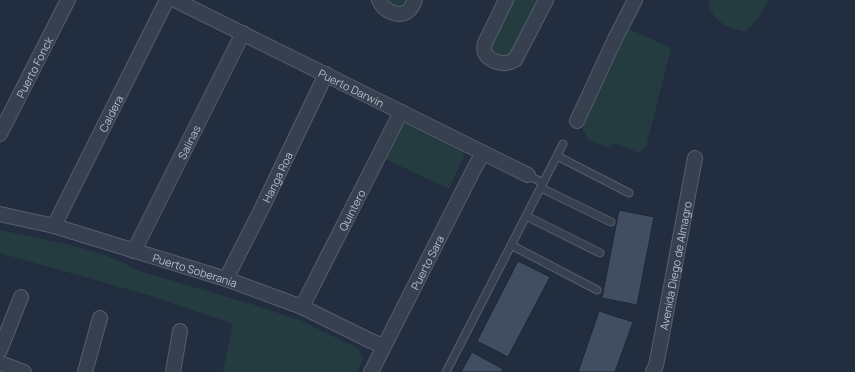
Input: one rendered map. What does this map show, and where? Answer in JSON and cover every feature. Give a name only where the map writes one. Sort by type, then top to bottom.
[{"type":"street","name":"Puerto Fonck","points":[[0,134],[68,0]]},
{"type":"street","name":"Caldera","points":[[54,226],[167,0]]},
{"type":"street","name":"Puerto Darwin","points":[[175,0],[528,175]]},
{"type":"street","points":[[379,0],[383,7],[396,14],[402,14],[408,11],[415,0]]},
{"type":"street","points":[[506,0],[484,48],[485,53],[490,58],[497,62],[506,63],[515,60],[546,0]]},
{"type":"street","points":[[577,121],[635,0]]},
{"type":"street","name":"Salinas","points":[[134,251],[243,33]]},
{"type":"street","name":"Hanga Roa","points":[[226,279],[262,208],[326,74]]},
{"type":"street","name":"Quintero","points":[[302,307],[401,112]]},
{"type":"street","name":"Puerto Sara","points":[[371,372],[483,153]]},
{"type":"street","name":"Avenida Diego de Almagro","points":[[653,372],[662,340],[695,158]]},
{"type":"street","name":"Puerto Soberanía","points":[[0,214],[54,226],[226,279],[302,307],[383,346]]},
{"type":"street","points":[[0,350],[21,297]]},
{"type":"street","points":[[85,372],[100,318]]},
{"type":"street","points":[[173,372],[180,331]]},
{"type":"street","points":[[3,367],[24,372]]},
{"type":"lane","points":[[446,372],[563,144]]},
{"type":"lane","points":[[557,156],[629,193]]},
{"type":"lane","points":[[528,175],[542,185],[611,222]]},
{"type":"lane","points":[[526,216],[600,253]]},
{"type":"lane","points":[[511,245],[597,290]]},
{"type":"green space","points":[[385,0],[410,0],[405,7],[394,8]]},
{"type":"green space","points":[[511,0],[541,0],[512,55],[496,57],[489,48]]},
{"type":"green space","points":[[708,0],[768,0],[758,18],[746,32],[725,25],[717,19],[710,9]]},
{"type":"green space","points":[[629,29],[671,48],[646,147],[639,153],[614,143],[608,148],[588,139],[582,127]]},
{"type":"green space","points":[[404,124],[410,124],[465,154],[449,189],[383,158],[399,127]]},
{"type":"green space","points":[[0,230],[89,250],[139,271],[251,304],[302,321],[359,349],[363,358],[358,372],[223,372],[233,324],[151,296],[0,253]]},
{"type":"building","points":[[619,210],[654,217],[637,305],[602,298]]},
{"type":"building","points":[[518,261],[550,277],[508,357],[477,341]]},
{"type":"building","points":[[599,311],[633,322],[615,372],[578,372]]},
{"type":"building","points":[[472,352],[503,369],[501,372],[461,372]]}]
